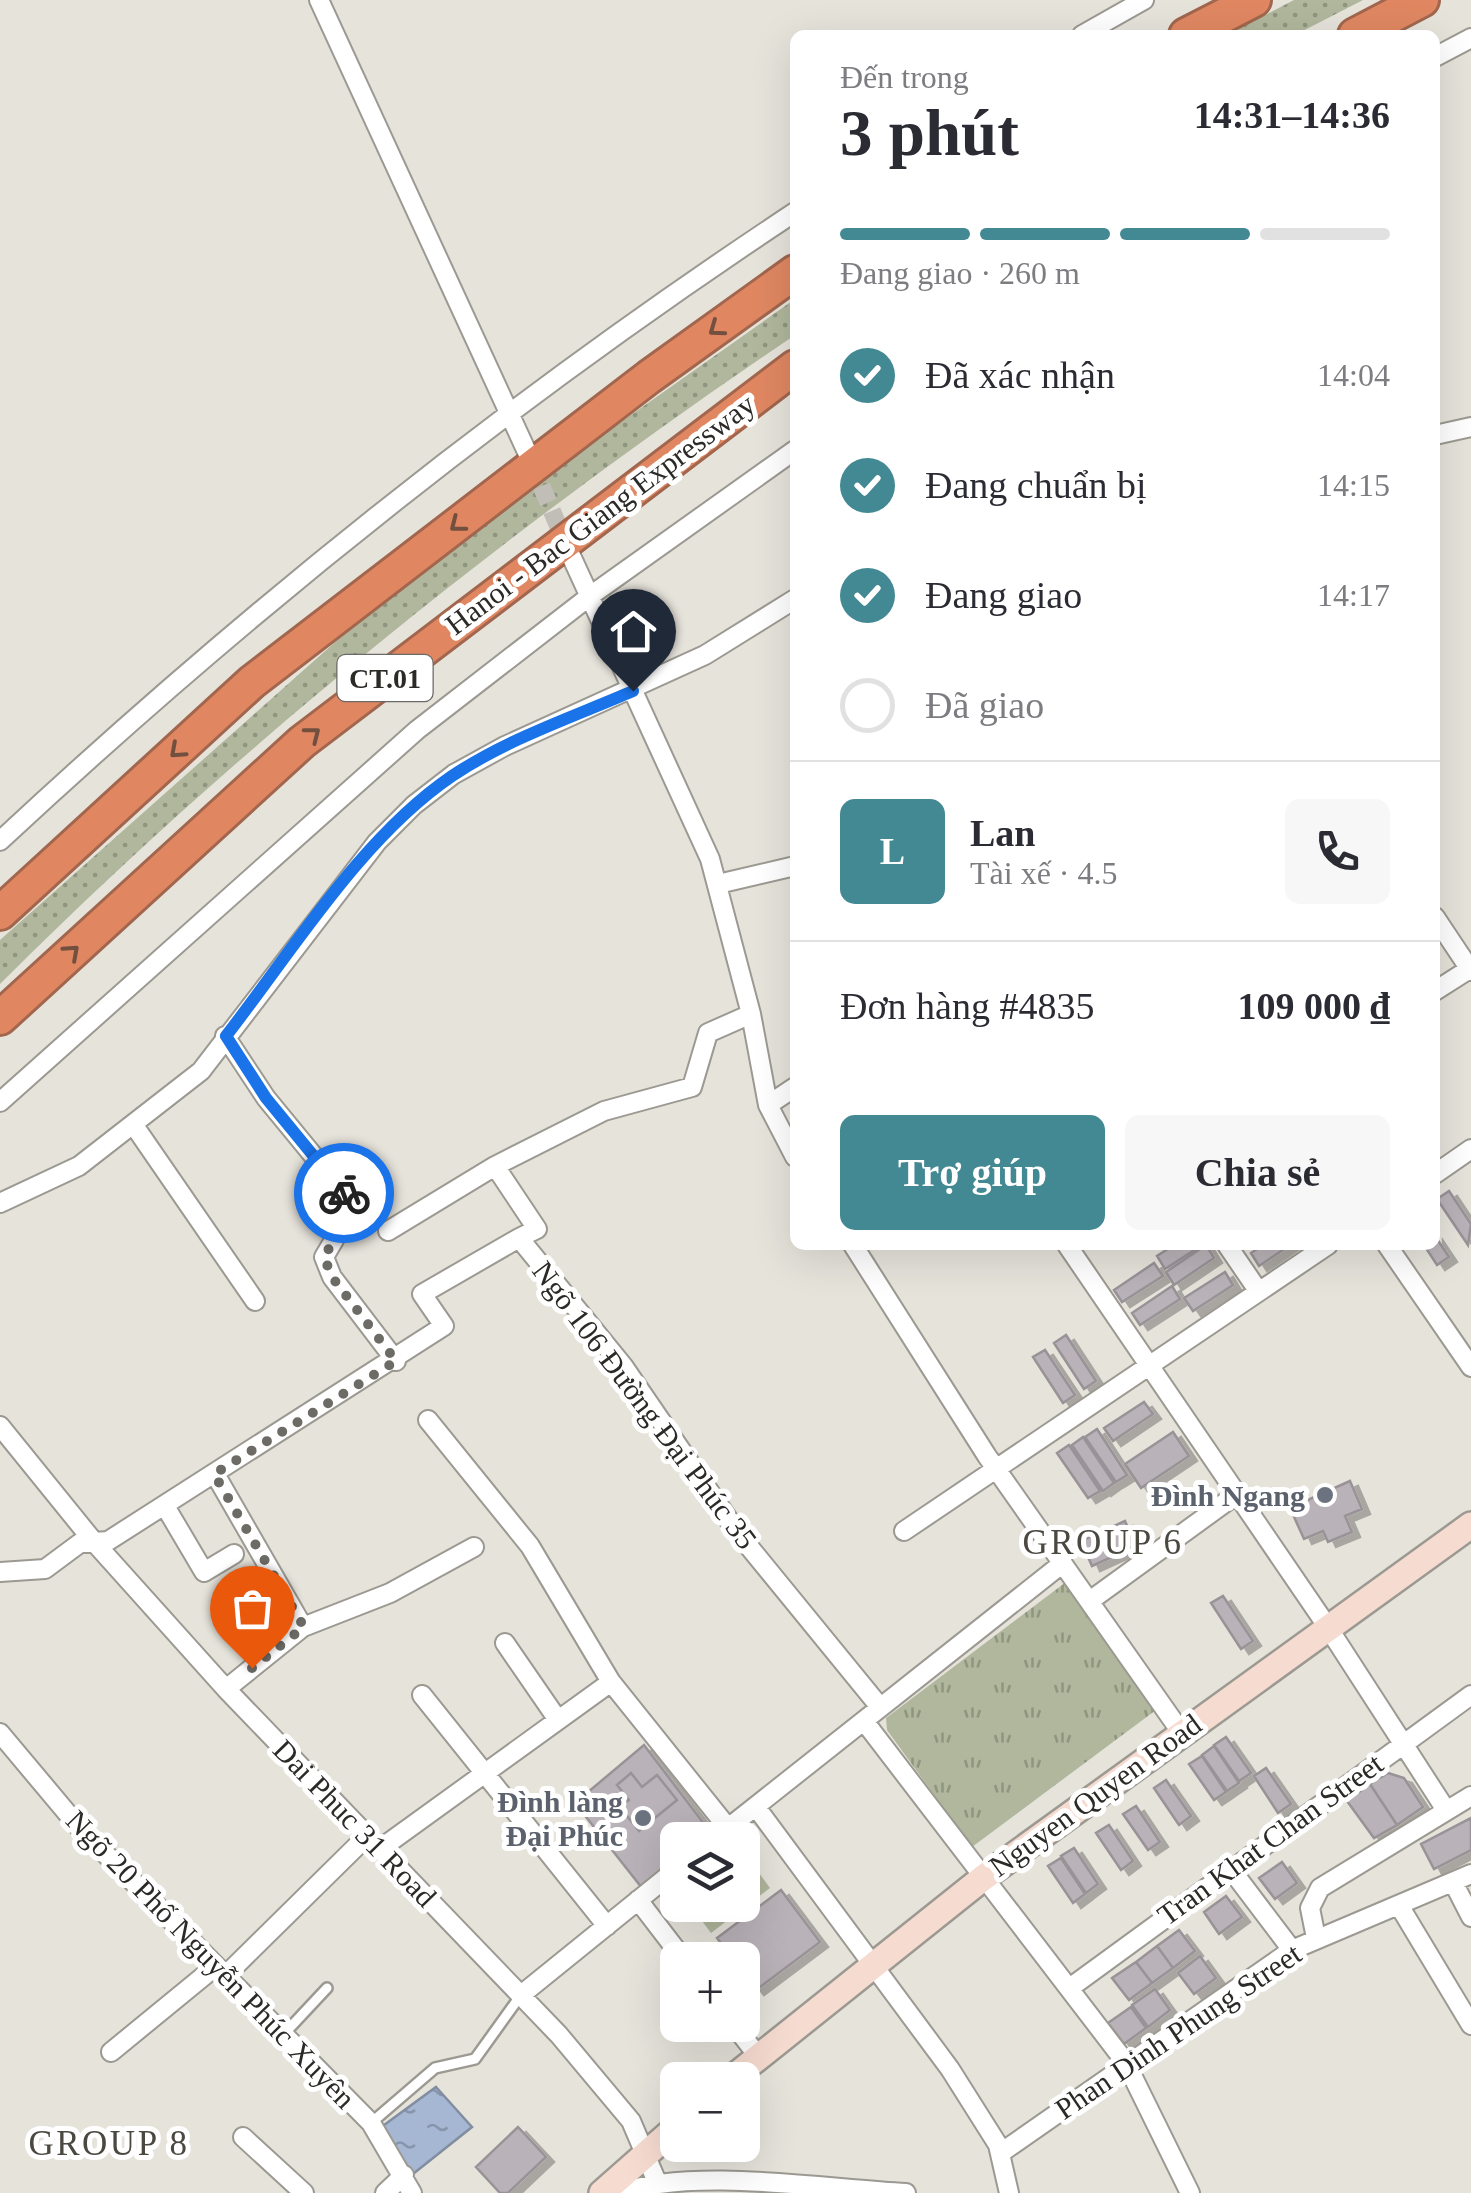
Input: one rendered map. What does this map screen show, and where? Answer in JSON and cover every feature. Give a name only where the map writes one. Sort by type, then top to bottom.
[{"type":"highway","points":[[1196,30],[1254,0]]},
{"type":"highway","points":[[1365,30],[1422,0]]},
{"type":"highway","name":"CT.01","points":[[0,913],[252,682],[649,377],[790,276]]},
{"type":"highway","name":"Hanoi - Bac Giang Expressway","points":[[0,1018],[302,742],[790,371]]},
{"type":"street","points":[[319,0],[526,452]]},
{"type":"street","points":[[1091,30],[1144,0]]},
{"type":"street","points":[[1440,54],[1471,38]]},
{"type":"street","points":[[0,841],[155,697],[302,572],[508,414],[790,216]]},
{"type":"street","points":[[1440,434],[1471,427]]},
{"type":"street","points":[[0,1102],[416,730],[590,596],[790,454]]},
{"type":"street","points":[[567,546],[718,884],[751,1014],[768,1105],[790,1147]]},
{"type":"street","points":[[0,1204],[79,1166],[201,1071],[376,842],[414,804],[454,774],[505,746],[633,691],[704,655],[790,602]]},
{"type":"street","points":[[718,884],[790,867]]},
{"type":"street","points":[[1440,925],[1470,969],[1440,988]]},
{"type":"street","points":[[388,1231],[495,1166],[604,1111],[692,1087],[708,1033],[751,1014]]},
{"type":"street","points":[[226,1036],[266,1098],[344,1193],[334,1240],[324,1257],[332,1277],[396,1361]]},
{"type":"street","points":[[768,1105],[790,1090]]},
{"type":"street","points":[[133,1124],[255,1300]]},
{"type":"street","points":[[1440,1171],[1471,1149]]},
{"type":"street","name":"Ngõ 106 Đường Đại Phúc 35","points":[[495,1166],[537,1229],[520,1238],[624,1367],[737,1532],[880,1707]]},
{"type":"street","points":[[0,1572],[46,1569],[80,1543],[108,1541],[396,1361],[444,1326],[422,1294],[520,1238]]},
{"type":"street","points":[[856,1250],[996,1465],[1181,1732]]},
{"type":"street","points":[[1070,1250],[1327,1626],[1446,1810]]},
{"type":"street","points":[[1230,1250],[1257,1289]]},
{"type":"street","points":[[904,1530],[1320,1250]]},
{"type":"street","points":[[1391,1250],[1464,1341],[1471,1367]]},
{"type":"street","points":[[428,1420],[530,1546],[611,1682],[711,1822]]},
{"type":"street","name":"Dai Phuc 31 Road","points":[[0,1426],[94,1542],[226,1688],[521,1995],[632,2121],[648,2155],[657,2188]]},
{"type":"street","points":[[214,1474],[304,1627]]},
{"type":"street","points":[[1091,1600],[1237,1494]]},
{"type":"street","points":[[164,1506],[204,1572],[234,1554]]},
{"type":"street","name":"Nguyen Quyen Road","points":[[751,2062],[983,1878],[1471,1525]]},
{"type":"street","points":[[226,1688],[304,1627],[390,1593],[474,1547]]},
{"type":"street","points":[[737,1822],[1063,1563]]},
{"type":"street","points":[[505,1643],[558,1720]]},
{"type":"street","points":[[111,2052],[220,1971],[374,1842],[484,1774],[611,1682]]},
{"type":"street","name":"Tran Khat Chan Street","points":[[1071,1986],[1471,1694]]},
{"type":"street","points":[[422,1695],[607,1926]]},
{"type":"street","points":[[864,1721],[1071,1986],[1126,2063],[1190,2193]]},
{"type":"street","name":"Ngõ 20 Phố Nguyễn Phúc Xuyên","points":[[0,1732],[78,1826],[370,2122],[412,2193]]},
{"type":"street","points":[[1316,1938],[1310,1908],[1320,1888],[1471,1796]]},
{"type":"street","points":[[756,1808],[950,2069],[1002,2152],[1009,2193]]},
{"type":"street","points":[[1230,1868],[1292,1950]]},
{"type":"street","points":[[1462,1878],[1471,1917]]},
{"type":"street","name":"Phan Dinh Phung Street","points":[[1002,2152],[1292,1950],[1462,1878]]},
{"type":"street","points":[[521,1995],[660,1882]]},
{"type":"street","points":[[638,1900],[670,1942]]},
{"type":"street","points":[[1400,1907],[1471,2024]]},
{"type":"street","points":[[747,2042],[758,2056]]},
{"type":"street","points":[[243,2136],[304,2193]]},
{"type":"street","points":[[602,2193],[660,2143]]},
{"type":"street","points":[[657,2188],[665,2162]]},
{"type":"street","points":[[385,2193],[404,2175]]},
{"type":"street","points":[[620,2193],[705,2180],[784,2190],[906,2193]]},
{"type":"lane","points":[[283,2035],[327,1988]]},
{"type":"lane","points":[[370,2122],[436,2068],[475,2059],[521,1995]]},
{"type":"green space","points":[[1294,0],[1363,0],[1305,30],[1237,30]]},
{"type":"green space","points":[[790,303],[790,338],[585,483],[382,641],[186,808],[0,984],[0,940],[360,620],[580,451]]},
{"type":"green space","points":[[1066,1582],[1156,1710],[972,1847],[887,1730],[886,1718]]},
{"type":"green space","points":[[760,1874],[770,1888],[760,1896]]},
{"type":"green space","points":[[703,1922],[725,1922],[711,1933]]},
{"type":"water","points":[[436,2087],[472,2127],[413,2174],[380,2128]]},
{"type":"building","points":[[1449,1191],[1471,1224],[1468,1245],[1440,1203],[1440,1197]]},
{"type":"building","points":[[1440,1244],[1449,1257],[1437,1265],[1427,1250],[1440,1250]]},
{"type":"building","points":[[1166,1250],[1194,1250],[1165,1269],[1157,1256]]},
{"type":"building","points":[[1199,1250],[1209,1250],[1214,1258],[1174,1285],[1166,1272]]},
{"type":"building","points":[[1256,1250],[1283,1250],[1259,1266],[1251,1253]]},
{"type":"building","points":[[1154,1263],[1163,1276],[1122,1302],[1114,1290]]},
{"type":"building","points":[[1225,1272],[1233,1285],[1193,1311],[1184,1298]]},
{"type":"building","points":[[1172,1286],[1180,1299],[1140,1325],[1132,1313]]},
{"type":"building","points":[[1066,1335],[1096,1381],[1084,1389],[1054,1343]]},
{"type":"building","points":[[1045,1350],[1075,1395],[1063,1403],[1033,1357]]},
{"type":"building","points":[[1144,1402],[1153,1414],[1113,1441],[1104,1428]]},
{"type":"building","points":[[1097,1429],[1127,1475],[1116,1482],[1085,1437]]},
{"type":"building","points":[[1173,1432],[1189,1456],[1141,1488],[1125,1464]]},
{"type":"building","points":[[1083,1437],[1114,1483],[1103,1491],[1072,1445]]},
{"type":"building","points":[[1069,1445],[1100,1491],[1088,1498],[1057,1453]]},
{"type":"building","points":[[1350,1481],[1362,1509],[1345,1516],[1352,1532],[1328,1542],[1323,1531],[1304,1539],[1290,1508]]},
{"type":"building","points":[[1125,1521],[1136,1546],[1092,1566],[1081,1541]]},
{"type":"building","points":[[1223,1596],[1253,1641],[1241,1649],[1211,1603]]},
{"type":"building","points":[[1226,1737],[1251,1773],[1239,1781],[1214,1745]]},
{"type":"building","name":"Đình làng Đại Phúc","points":[[644,1745],[703,1822],[660,1822],[660,1874],[642,1888],[575,1803]]},
{"type":"building","points":[[1214,1746],[1239,1783],[1227,1791],[1202,1755]]},
{"type":"building","points":[[1202,1756],[1226,1792],[1214,1800],[1189,1764]]},
{"type":"building","points":[[1266,1768],[1291,1804],[1278,1813],[1254,1776]]},
{"type":"building","points":[[631,1773],[642,1787],[657,1775],[677,1800],[639,1831],[620,1807],[629,1800],[617,1785]]},
{"type":"building","points":[[1388,1773],[1404,1778],[1423,1807],[1397,1825],[1370,1784]]},
{"type":"building","points":[[1166,1780],[1191,1816],[1179,1825],[1154,1788]]},
{"type":"building","points":[[1370,1784],[1397,1825],[1374,1838],[1347,1801]]},
{"type":"building","points":[[1136,1806],[1160,1842],[1148,1850],[1123,1814]]},
{"type":"building","points":[[1471,1818],[1471,1850],[1434,1869],[1421,1844]]},
{"type":"building","points":[[1109,1825],[1133,1861],[1121,1870],[1096,1833]]},
{"type":"building","points":[[1074,1848],[1098,1884],[1086,1893],[1061,1856]]},
{"type":"building","points":[[1061,1858],[1085,1894],[1073,1903],[1048,1866]]},
{"type":"building","points":[[1282,1862],[1297,1883],[1275,1899],[1259,1878]]},
{"type":"building","points":[[781,1890],[820,1942],[760,1987],[760,1942],[720,1942],[717,1938],[738,1922],[760,1922],[760,1906]]},
{"type":"building","points":[[1226,1896],[1242,1917],[1219,1934],[1204,1912]]},
{"type":"building","points":[[1179,1930],[1195,1951],[1173,1968],[1157,1946]]},
{"type":"building","points":[[1157,1946],[1173,1968],[1152,1983],[1136,1962]]},
{"type":"building","points":[[1200,1956],[1216,1978],[1194,1994],[1178,1973]]},
{"type":"building","points":[[1136,1962],[1152,1983],[1129,2000],[1112,1978]]},
{"type":"building","points":[[1155,1989],[1170,2010],[1148,2027],[1132,2005]]},
{"type":"building","points":[[1131,2007],[1146,2028],[1124,2044],[1108,2023]]},
{"type":"building","points":[[518,2127],[546,2157],[508,2193],[500,2193],[476,2167]]},
{"type":"tunnel","points":[[531,461],[567,547]]},
{"type":"way so far","points":[[252,1668],[304,1627],[214,1474],[396,1361],[332,1277],[324,1257],[334,1240],[345,1204],[344,1193]]},
{"type":"place","name":"Đình Ngang","points":[[1325,1495]]},
{"type":"place","name":"Đình làng Đại Phúc","points":[[643,1818]]},
{"type":"district","name":"GROUP 6","points":[[1103,1542]]},
{"type":"district","name":"GROUP 8","points":[[109,2143]]},
{"type":"route","points":[[344,1193],[266,1098],[226,1036],[376,842],[414,804],[454,774],[505,746],[633,691]]}]
